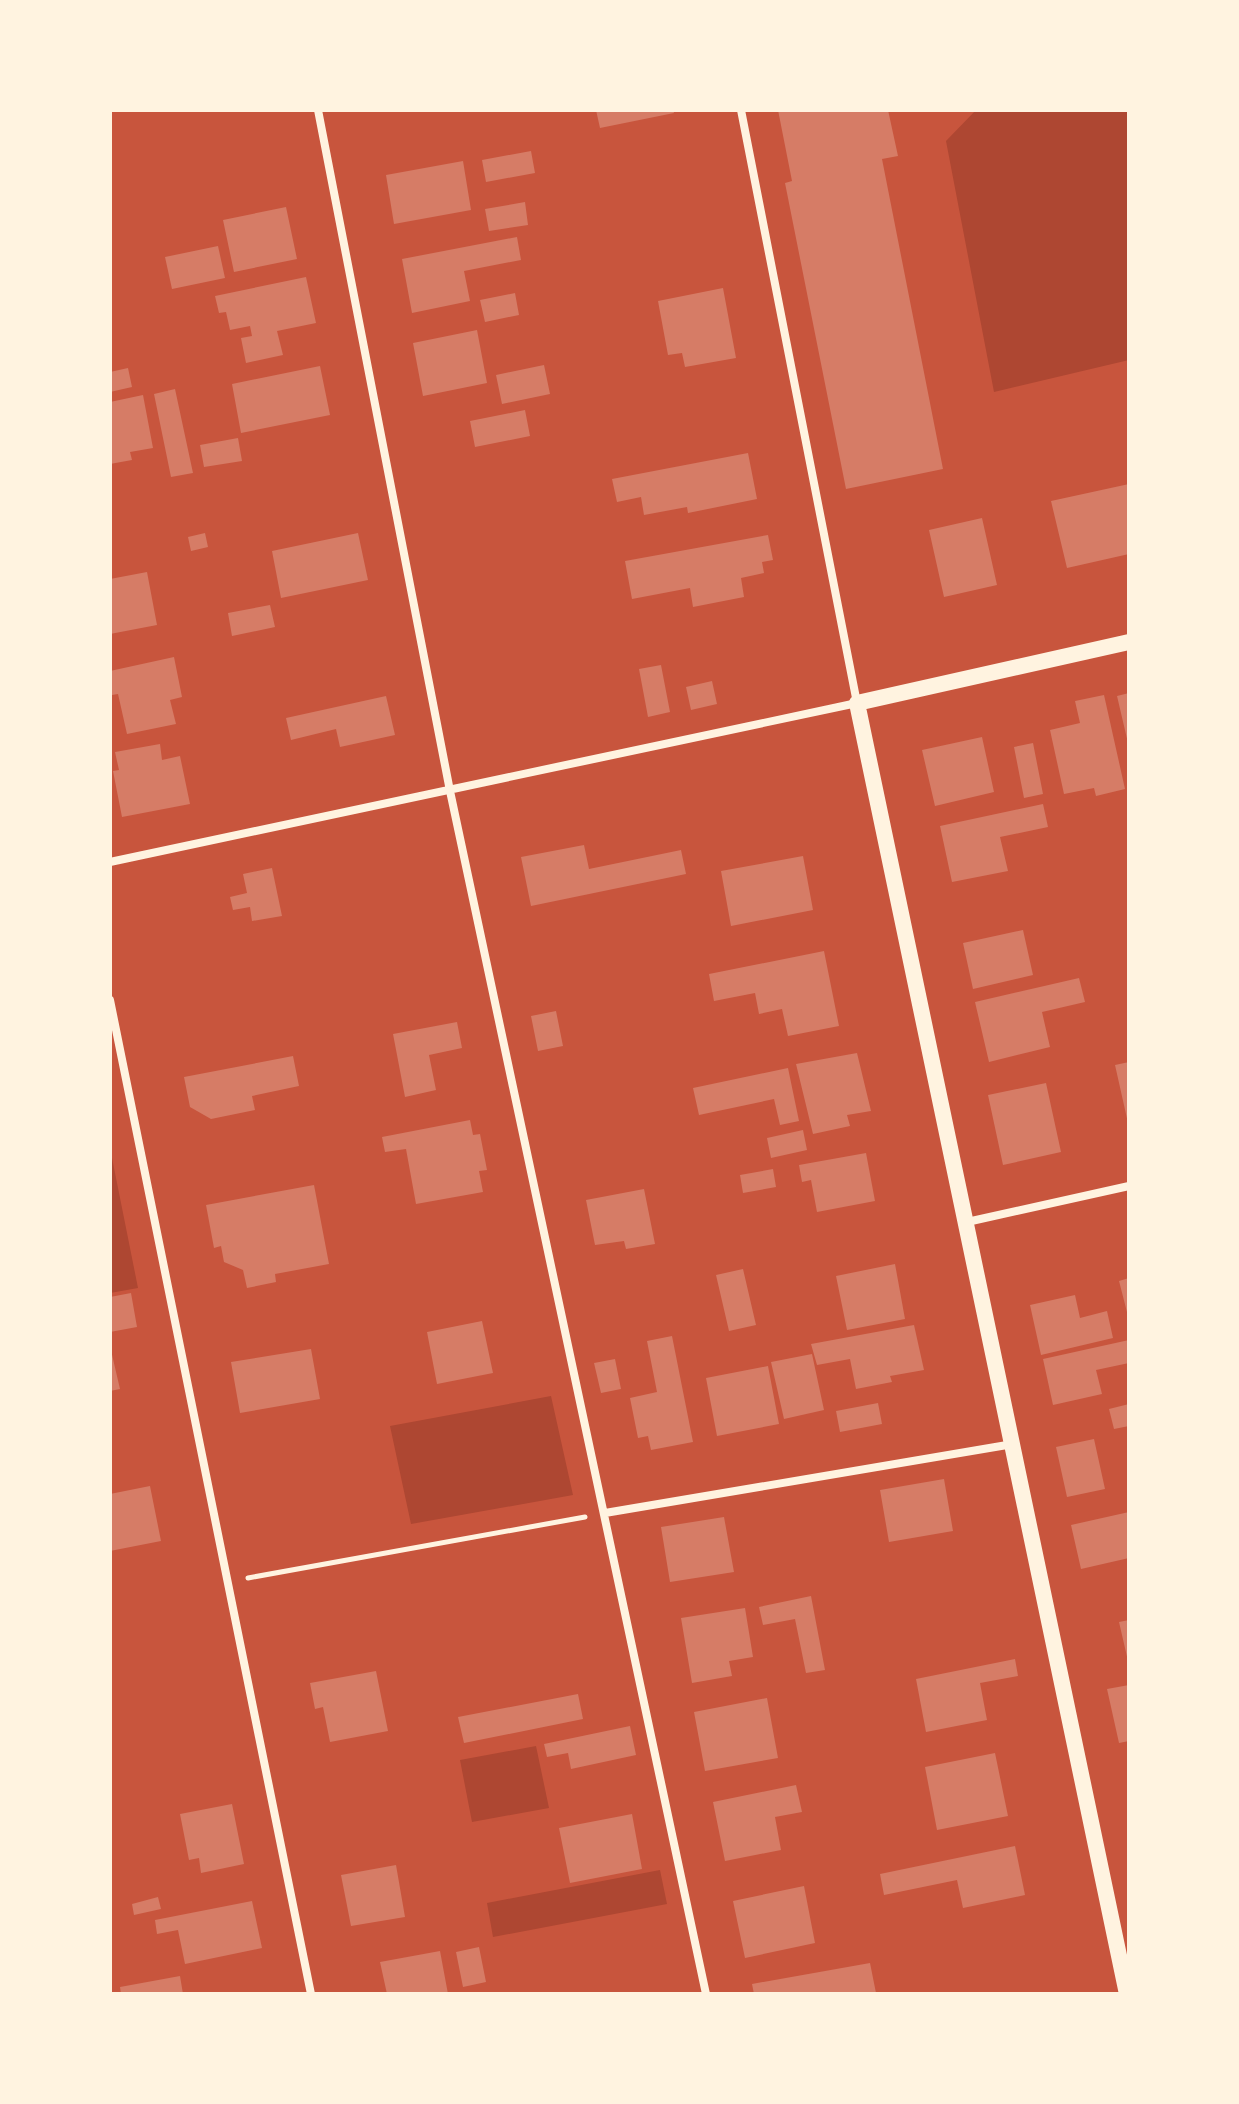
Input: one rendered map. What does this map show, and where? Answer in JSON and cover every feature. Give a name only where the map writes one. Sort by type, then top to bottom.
[{"type":"main road","points":[[1127,1994],[857,703],[1129,642]]},
{"type":"street","points":[[318,110],[450,791],[706,1994]]},
{"type":"street","points":[[110,862],[857,703],[741,110]]},
{"type":"street","points":[[110,1000],[311,1994]]},
{"type":"street","points":[[967,1222],[1129,1186]]},
{"type":"street","points":[[605,1513],[1013,1444]]},
{"type":"path","points":[[229,1582],[605,1513]]},
{"type":"shaded area","points":[[976,110],[1129,110],[1129,360],[994,392],[946,141]]},
{"type":"shaded area","points":[[110,1148],[138,1288],[110,1293]]},
{"type":"shaded area","points":[[551,1396],[573,1495],[411,1524],[390,1426]]},
{"type":"shaded area","points":[[536,1746],[549,1808],[472,1822],[460,1760]]},
{"type":"shaded area","points":[[660,1870],[667,1904],[493,1937],[487,1903]]},
{"type":"building","points":[[596,110],[673,110],[674,113],[600,128]]},
{"type":"building","points":[[778,110],[888,110],[898,156],[882,159],[943,469],[846,489],[785,183],[792,181]]},
{"type":"building","points":[[531,151],[535,173],[486,182],[482,160]]},
{"type":"building","points":[[463,161],[471,210],[394,224],[386,175]]},
{"type":"building","points":[[525,202],[528,225],[489,231],[485,209]]},
{"type":"building","points":[[286,207],[297,259],[234,272],[223,220]]},
{"type":"building","points":[[517,237],[521,260],[464,271],[470,301],[412,313],[402,259]]},
{"type":"building","points":[[218,246],[225,278],[172,289],[165,257]]},
{"type":"building","points":[[306,277],[316,323],[277,331],[283,355],[246,363],[241,338],[252,336],[250,326],[230,330],[226,312],[219,313],[215,296]]},
{"type":"building","points":[[723,288],[736,358],[685,367],[682,353],[668,355],[658,301]]},
{"type":"building","points":[[515,293],[519,315],[485,322],[480,300]]},
{"type":"building","points":[[477,330],[487,383],[423,396],[413,343]]},
{"type":"building","points":[[544,365],[550,394],[502,404],[496,375]]},
{"type":"building","points":[[320,366],[330,415],[241,433],[232,384]]},
{"type":"building","points":[[128,368],[132,387],[110,392],[110,372]]},
{"type":"building","points":[[175,389],[193,473],[171,477],[154,394]]},
{"type":"building","points":[[143,395],[153,448],[130,452],[132,460],[110,464],[110,402]]},
{"type":"building","points":[[525,410],[530,436],[475,447],[470,421]]},
{"type":"building","points":[[238,438],[242,461],[204,467],[200,445]]},
{"type":"building","points":[[748,453],[757,499],[688,513],[687,507],[644,515],[641,497],[617,502],[612,479]]},
{"type":"building","points":[[1129,484],[1129,554],[1067,568],[1051,501]]},
{"type":"building","points":[[982,518],[997,585],[944,597],[929,530]]},
{"type":"building","points":[[205,533],[208,547],[191,551],[188,537]]},
{"type":"building","points":[[358,533],[368,580],[281,598],[272,551]]},
{"type":"building","points":[[768,535],[773,560],[762,562],[764,573],[741,578],[744,597],[693,607],[690,588],[632,599],[625,561]]},
{"type":"building","points":[[147,572],[157,625],[110,634],[110,579]]},
{"type":"building","points":[[270,605],[275,627],[232,636],[228,613]]},
{"type":"building","points":[[174,657],[182,697],[170,700],[176,724],[127,734],[118,694],[112,695],[110,671]]},
{"type":"building","points":[[661,665],[670,712],[648,717],[639,669]]},
{"type":"building","points":[[712,681],[717,704],[691,710],[686,687]]},
{"type":"building","points":[[1129,693],[1129,742],[1128,743],[1117,696]]},
{"type":"building","points":[[1104,695],[1125,789],[1096,796],[1094,788],[1064,794],[1050,730],[1080,723],[1075,701]]},
{"type":"building","points":[[386,696],[395,735],[340,747],[336,729],[291,740],[286,718]]},
{"type":"building","points":[[982,737],[994,792],[935,806],[922,750]]},
{"type":"building","points":[[1033,743],[1043,794],[1024,798],[1014,747]]},
{"type":"building","points":[[160,744],[162,760],[180,756],[190,804],[122,817],[113,771],[119,770],[115,752]]},
{"type":"building","points":[[1043,804],[1048,827],[1000,837],[1008,871],[952,882],[940,826]]},
{"type":"building","points":[[584,845],[589,869],[681,850],[686,874],[531,906],[521,857]]},
{"type":"building","points":[[803,856],[813,910],[731,926],[721,871]]},
{"type":"building","points":[[272,868],[282,916],[252,921],[250,907],[233,910],[230,897],[247,893],[243,874]]},
{"type":"building","points":[[1023,930],[1033,975],[973,989],[963,943]]},
{"type":"building","points":[[824,951],[839,1026],[788,1036],[782,1009],[759,1014],[755,993],[714,1001],[709,974]]},
{"type":"building","points":[[1079,978],[1085,1002],[1042,1012],[1050,1047],[989,1062],[975,1002]]},
{"type":"building","points":[[556,1011],[563,1046],[538,1051],[531,1016]]},
{"type":"building","points":[[457,1022],[462,1048],[429,1055],[436,1090],[405,1097],[393,1034]]},
{"type":"building","points":[[857,1053],[871,1111],[847,1115],[850,1126],[813,1134],[796,1064]]},
{"type":"building","points":[[293,1056],[299,1086],[252,1096],[255,1110],[211,1119],[190,1107],[184,1077]]},
{"type":"building","points":[[1129,1062],[1129,1123],[1128,1123],[1115,1065]]},
{"type":"building","points":[[788,1068],[799,1121],[780,1125],[774,1099],[699,1115],[693,1088]]},
{"type":"building","points":[[1046,1083],[1061,1152],[1003,1165],[988,1095]]},
{"type":"building","points":[[470,1120],[473,1135],[480,1134],[487,1170],[479,1171],[483,1192],[416,1204],[406,1149],[385,1152],[382,1137]]},
{"type":"building","points":[[803,1130],[807,1150],[771,1158],[767,1138]]},
{"type":"building","points":[[866,1153],[875,1201],[817,1212],[811,1180],[802,1182],[799,1165]]},
{"type":"building","points":[[773,1169],[776,1187],[743,1193],[740,1175]]},
{"type":"building","points":[[314,1185],[329,1264],[275,1274],[276,1282],[247,1288],[243,1270],[224,1262],[221,1246],[214,1248],[206,1205]]},
{"type":"building","points":[[644,1189],[655,1244],[626,1249],[624,1241],[595,1245],[586,1200]]},
{"type":"building","points":[[895,1264],[905,1319],[847,1330],[836,1276]]},
{"type":"building","points":[[743,1269],[756,1325],[729,1331],[716,1275]]},
{"type":"building","points":[[1129,1278],[1129,1316],[1128,1316],[1119,1281]]},
{"type":"building","points":[[131,1293],[137,1327],[110,1332],[110,1297]]},
{"type":"building","points":[[1075,1295],[1080,1318],[1107,1311],[1113,1338],[1041,1355],[1030,1305]]},
{"type":"building","points":[[482,1321],[493,1373],[437,1384],[427,1332]]},
{"type":"building","points":[[914,1325],[924,1370],[890,1376],[892,1382],[856,1389],[850,1359],[817,1365],[811,1344]]},
{"type":"building","points":[[672,1336],[693,1442],[651,1450],[648,1436],[638,1438],[630,1398],[657,1392],[647,1341]]},
{"type":"building","points":[[1129,1340],[1129,1363],[1096,1370],[1102,1394],[1053,1405],[1043,1359]]},
{"type":"building","points":[[110,1346],[120,1389],[110,1391]]},
{"type":"building","points":[[311,1349],[320,1399],[240,1413],[231,1362]]},
{"type":"building","points":[[812,1354],[824,1410],[784,1419],[771,1362]]},
{"type":"building","points":[[615,1359],[621,1389],[601,1393],[594,1363]]},
{"type":"building","points":[[768,1366],[779,1424],[717,1436],[706,1378]]},
{"type":"building","points":[[878,1403],[882,1424],[840,1432],[836,1411]]},
{"type":"building","points":[[1129,1404],[1129,1426],[1114,1429],[1109,1409]]},
{"type":"building","points":[[1094,1439],[1105,1489],[1067,1497],[1056,1447]]},
{"type":"building","points":[[944,1479],[953,1531],[889,1542],[880,1490]]},
{"type":"building","points":[[150,1486],[161,1541],[110,1551],[110,1494]]},
{"type":"building","points":[[1129,1512],[1129,1558],[1081,1569],[1071,1525]]},
{"type":"building","points":[[724,1517],[734,1572],[670,1582],[661,1527]]},
{"type":"building","points":[[811,1596],[825,1670],[806,1673],[795,1619],[763,1625],[759,1607]]},
{"type":"building","points":[[745,1608],[753,1657],[729,1661],[732,1676],[692,1683],[681,1618]]},
{"type":"building","points":[[1129,1620],[1129,1661],[1128,1661],[1119,1622]]},
{"type":"building","points":[[1015,1659],[1018,1676],[980,1683],[987,1720],[926,1732],[916,1679]]},
{"type":"building","points":[[376,1671],[388,1731],[330,1742],[323,1707],[315,1709],[310,1683]]},
{"type":"building","points":[[1129,1685],[1129,1741],[1119,1743],[1107,1689]]},
{"type":"building","points":[[578,1694],[583,1719],[464,1743],[458,1717]]},
{"type":"building","points":[[767,1698],[778,1758],[705,1771],[694,1712]]},
{"type":"building","points":[[630,1726],[636,1755],[571,1769],[568,1753],[547,1757],[544,1744]]},
{"type":"building","points":[[995,1753],[1008,1816],[937,1830],[925,1767]]},
{"type":"building","points":[[796,1785],[802,1812],[775,1817],[781,1850],[725,1861],[713,1802]]},
{"type":"building","points":[[232,1804],[244,1864],[201,1873],[199,1858],[189,1860],[180,1814]]},
{"type":"building","points":[[632,1814],[642,1869],[570,1883],[559,1828]]},
{"type":"building","points":[[1015,1846],[1025,1895],[963,1908],[957,1880],[884,1895],[880,1874]]},
{"type":"building","points":[[396,1865],[405,1917],[351,1926],[341,1875]]},
{"type":"building","points":[[804,1886],[815,1943],[745,1958],[733,1901]]},
{"type":"building","points":[[158,1897],[161,1909],[134,1915],[132,1904]]},
{"type":"building","points":[[252,1901],[262,1948],[185,1964],[178,1930],[157,1934],[155,1920]]},
{"type":"building","points":[[479,1947],[486,1982],[463,1987],[456,1952]]},
{"type":"building","points":[[440,1951],[448,1994],[387,1994],[380,1962]]},
{"type":"building","points":[[870,1963],[876,1993],[754,1994],[752,1984]]},
{"type":"building","points":[[180,1976],[183,1994],[121,1994],[120,1987]]}]
